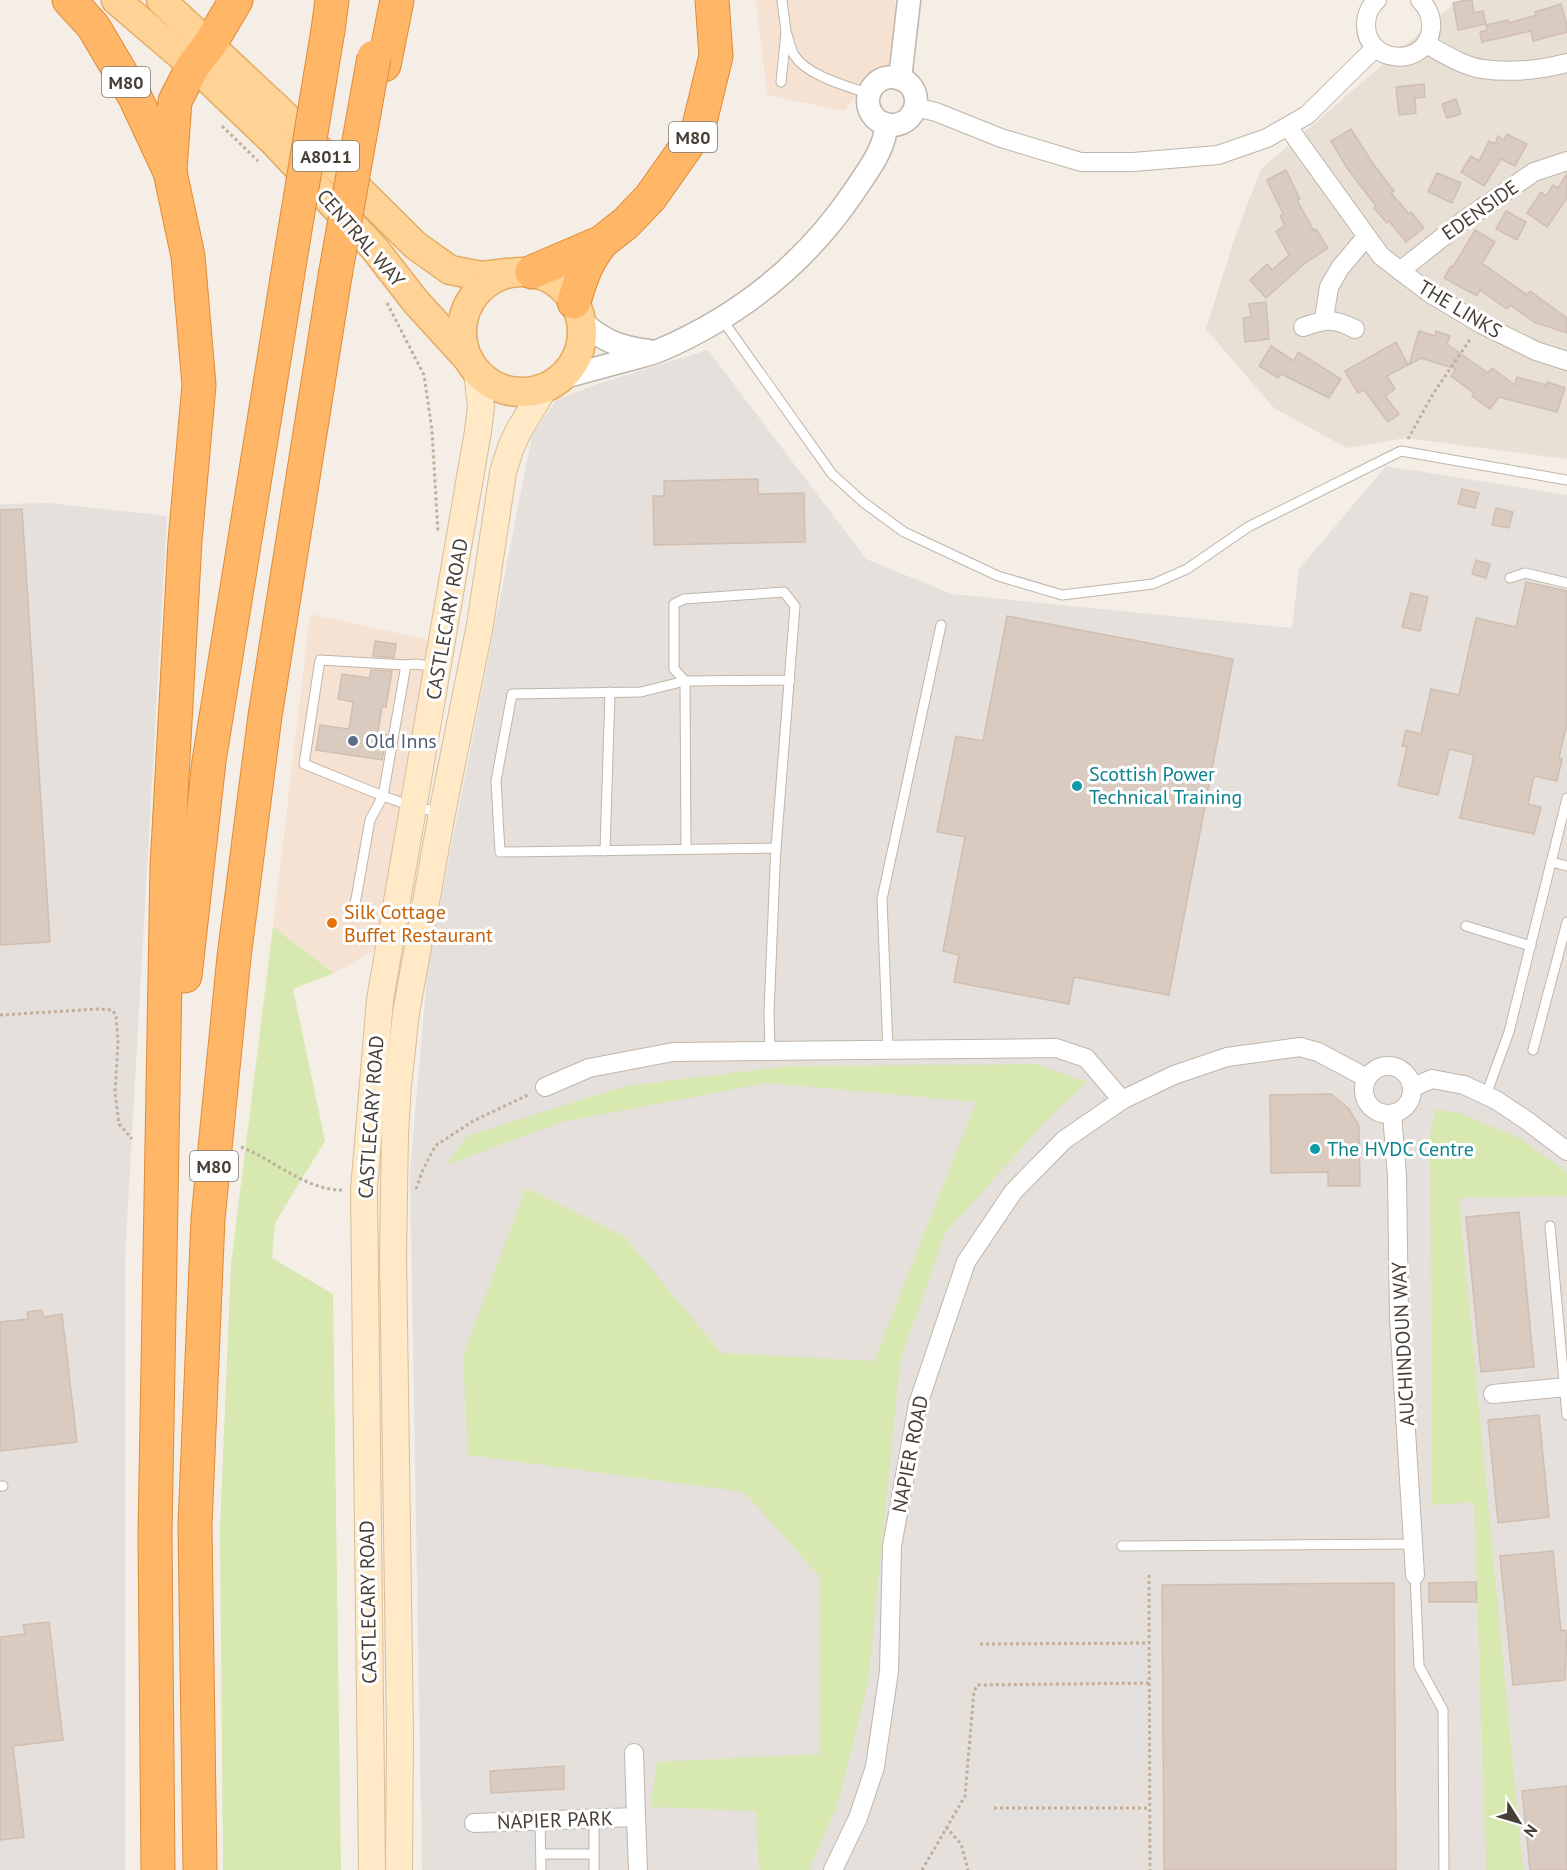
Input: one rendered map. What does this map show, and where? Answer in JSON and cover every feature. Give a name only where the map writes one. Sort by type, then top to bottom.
[{"type":"highway","name":"M80","points":[[69,0],[93,26],[135,97],[170,172],[188,256],[199,385],[185,541],[167,867],[155,1534],[158,1870]]},
{"type":"highway","name":"M80","points":[[170,172],[175,101],[236,0]]},
{"type":"highway","name":"M80","points":[[200,1870],[195,1525],[208,1219],[236,946],[265,716],[304,468],[341,280],[379,61],[384,0]]},
{"type":"highway","name":"M80","points":[[379,61],[397,0]]},
{"type":"highway","name":"M80","points":[[578,312],[581,276],[589,259],[602,242],[626,223],[650,198],[698,130],[716,56],[712,0]]},
{"type":"highway","name":"M80","points":[[159,1252],[188,938],[209,761],[330,15]]},
{"type":"highway","name":"M80","points":[[519,273],[602,242]]},
{"type":"main road","name":"CENTRAL WAY","points":[[116,0],[201,55],[415,245],[436,261],[450,270],[482,276],[519,273]]},
{"type":"main road","name":"CENTRAL WAY","points":[[161,0],[201,55],[273,141],[374,248],[416,302],[473,366]]},
{"type":"main road","name":"A8011","points":[[519,273],[549,278],[564,288],[578,312]]},
{"type":"main road","points":[[473,366],[464,348],[462,329],[465,311],[474,295],[488,282],[519,273]]},
{"type":"main road","points":[[553,382],[572,365],[579,349],[582,337],[578,312]]},
{"type":"main road","name":"A8011","points":[[473,366],[487,381],[505,390],[524,392],[553,382]]},
{"type":"main road","name":"CASTLECARY ROAD","points":[[372,1870],[364,1190],[380,1000],[467,501],[481,407],[473,366]]},
{"type":"main road","name":"CASTLECARY ROAD","points":[[399,1870],[400,1733],[393,1255],[394,1134],[406,1013],[442,813],[480,625],[503,472],[510,447],[519,430],[553,382]]},
{"type":"street","points":[[900,79],[909,0]]},
{"type":"street","points":[[1375,1],[1366,20],[1369,39],[1382,54],[1401,58],[1411,56],[1426,44],[1431,34],[1432,22],[1429,11],[1420,0]]},
{"type":"street","points":[[1426,44],[1449,57],[1481,69],[1520,71],[1567,63]]},
{"type":"street","points":[[915,107],[936,112],[1001,138],[1081,162],[1133,162],[1218,155],[1267,138],[1307,115],[1375,48]]},
{"type":"street","points":[[885,79],[900,79],[911,87],[916,100],[915,107],[907,120],[901,123],[886,124],[874,116],[870,110],[870,94],[878,82],[885,79]]},
{"type":"street","points":[[553,382],[656,352],[721,318],[761,292],[786,272],[823,233],[863,177],[886,137],[886,124]]},
{"type":"street","name":"THE LINKS","points":[[1288,127],[1381,256],[1431,294],[1481,324],[1536,351],[1567,361]]},
{"type":"street","name":"EDENSIDE","points":[[1400,271],[1462,221],[1534,172],[1567,161]]},
{"type":"street","points":[[1324,319],[1329,287],[1340,268],[1366,237]]},
{"type":"street","points":[[578,312],[596,335],[607,342],[636,350],[656,352]]},
{"type":"street","points":[[1303,327],[1324,319],[1342,322],[1355,329]]},
{"type":"street","name":"NAPIER ROAD","points":[[833,1870],[858,1818],[875,1767],[889,1671],[892,1546],[918,1404],[966,1262],[1013,1192],[1064,1140],[1122,1101],[1174,1075],[1227,1057],[1300,1047],[1318,1052],[1367,1077]]},
{"type":"street","points":[[545,1087],[589,1068],[673,1052],[1056,1048],[1086,1058],[1122,1101]]},
{"type":"street","points":[[1394,1066],[1407,1073],[1413,1087],[1413,1095],[1405,1108],[1392,1114],[1377,1111],[1366,1100],[1364,1093],[1367,1077],[1378,1067],[1394,1066]]},
{"type":"street","points":[[1413,1087],[1432,1079],[1464,1085],[1486,1095],[1526,1120],[1567,1151]]},
{"type":"street","name":"AUCHINDOUN WAY","points":[[1392,1114],[1397,1176],[1400,1319],[1415,1575]]},
{"type":"street","points":[[1493,1394],[1566,1387]]},
{"type":"street","name":"NAPIER PARK","points":[[633,1753],[638,1870]]},
{"type":"street","name":"NAPIER PARK","points":[[474,1823],[636,1817]]},
{"type":"lane","points":[[782,0],[786,32],[794,55],[803,65],[817,74],[870,94]]},
{"type":"lane","points":[[781,81],[786,32]]},
{"type":"lane","points":[[721,318],[832,474],[863,502],[904,531],[998,576],[1062,595],[1153,584],[1187,569],[1248,527],[1401,452],[1567,480]]},
{"type":"lane","points":[[1510,578],[1525,573],[1567,583]]},
{"type":"lane","points":[[686,849],[685,681],[674,669],[674,604],[684,599],[784,592],[795,606],[776,848],[769,1012],[770,1051]]},
{"type":"lane","points":[[888,1050],[882,898],[941,625]]},
{"type":"lane","points":[[438,668],[416,664],[320,660],[304,764],[383,796],[414,807],[442,813]]},
{"type":"lane","points":[[354,910],[370,820],[383,796],[406,665]]},
{"type":"lane","points":[[776,848],[500,852],[496,781],[512,694],[641,692],[685,681],[790,680]]},
{"type":"lane","points":[[605,851],[610,692]]},
{"type":"lane","points":[[1486,1095],[1509,1032],[1551,862],[1565,816],[1567,798]]},
{"type":"lane","points":[[1551,862],[1567,866]]},
{"type":"lane","points":[[1533,1050],[1567,922]]},
{"type":"lane","points":[[1466,926],[1531,946]]},
{"type":"lane","points":[[1550,1226],[1567,1414]]},
{"type":"lane","points":[[1122,1546],[1414,1544]]},
{"type":"lane","points":[[1415,1575],[1419,1666],[1443,1710],[1444,1870]]},
{"type":"lane","points":[[594,1819],[594,1870]]},
{"type":"lane","points":[[540,1821],[541,1870]]},
{"type":"lane","points":[[541,1854],[594,1854]]},
{"type":"path","points":[[221,125],[263,165]]},
{"type":"path","points":[[385,300],[424,375],[432,430],[439,541]]},
{"type":"path","points":[[1401,452],[1433,394],[1481,324]]},
{"type":"path","points":[[436,495],[467,501]]},
{"type":"path","points":[[0,1015],[112,1010],[116,1015],[118,1041],[115,1093],[119,1124],[132,1138]]},
{"type":"path","points":[[413,1198],[422,1172],[435,1146],[473,1121],[545,1087]]},
{"type":"path","points":[[240,1146],[306,1182],[334,1191],[364,1190]]},
{"type":"path","points":[[1149,1575],[1150,1870]]},
{"type":"path","points":[[980,1644],[1149,1643]]},
{"type":"path","points":[[922,1870],[964,1796],[967,1784],[974,1691],[978,1685],[1149,1683]]},
{"type":"path","points":[[994,1808],[1150,1808]]},
{"type":"path","points":[[946,1827],[961,1844],[968,1870]]},
{"type":"shaded area","points":[[756,0],[895,0],[897,33],[889,64],[877,71],[844,111],[767,95]]},
{"type":"shaded area","points":[[1461,0],[1567,0],[1567,459],[1405,438],[1347,448],[1274,408],[1206,329],[1234,240],[1261,169]]},
{"type":"shaded area","points":[[708,350],[866,559],[952,594],[1292,628],[1299,569],[1386,466],[1567,495],[1567,1870],[422,1870],[410,1171],[428,965],[532,436],[556,400],[594,385]]},
{"type":"shaded area","points":[[48,503],[167,516],[125,1258],[125,1870],[0,1870],[0,504]]},
{"type":"shaded area","points":[[310,614],[434,641],[381,947],[334,973],[273,927]]},
{"type":"shaded area","points":[[1466,836],[1543,854],[1494,1063],[1416,1045]]},
{"type":"shaded area","points":[[1012,1542],[1122,1546],[1123,1643],[1149,1643],[1149,1762],[1124,1762],[1125,1870],[982,1870],[982,1812],[1001,1813],[1002,1787],[981,1787],[981,1692],[1001,1691],[1001,1665],[980,1665],[980,1558],[1001,1558],[1003,1548]]},
{"type":"shaded area","points":[[617,1791],[621,1870],[515,1870],[514,1841],[478,1843],[476,1799]]},
{"type":"green space","points":[[273,927],[334,973],[293,989],[325,1141],[275,1223],[272,1258],[333,1294],[341,1870],[223,1870],[220,1529],[231,1264]]},
{"type":"green space","points":[[1035,1064],[1087,1082],[1049,1118],[945,1233],[900,1362],[868,1683],[838,1803],[809,1870],[759,1870],[756,1811],[650,1807],[657,1762],[820,1754],[819,1576],[744,1492],[468,1455],[463,1355],[526,1188],[624,1236],[721,1353],[874,1361],[976,1102],[768,1083],[562,1122],[446,1165],[467,1136],[625,1086],[792,1066]]},
{"type":"green space","points":[[1435,1109],[1460,1113],[1521,1139],[1567,1172],[1567,1196],[1459,1198],[1523,1870],[1486,1870],[1474,1502],[1432,1505],[1430,1135]]},
{"type":"building","points":[[1472,0],[1474,13],[1483,11],[1486,24],[1458,30],[1453,3]]},
{"type":"building","points":[[1561,4],[1567,32],[1533,41],[1531,31],[1482,42],[1480,32],[1487,30],[1486,25],[1508,20],[1509,23]]},
{"type":"building","points":[[1424,84],[1425,97],[1415,98],[1416,113],[1399,115],[1396,87]]},
{"type":"building","points":[[1456,99],[1461,114],[1447,118],[1442,104]]},
{"type":"building","points":[[1351,129],[1394,191],[1391,193],[1424,228],[1406,242],[1389,221],[1387,223],[1374,208],[1376,206],[1347,168],[1331,141]]},
{"type":"building","points":[[1507,134],[1527,144],[1515,166],[1501,159],[1484,186],[1461,172],[1471,156],[1479,161],[1489,141],[1495,144],[1498,136],[1504,140]]},
{"type":"building","points":[[1286,170],[1300,199],[1297,200],[1314,231],[1316,229],[1328,248],[1304,264],[1266,298],[1250,280],[1267,264],[1272,270],[1289,255],[1276,231],[1285,226],[1280,216],[1283,214],[1267,180]]},
{"type":"building","points":[[1437,173],[1461,183],[1452,203],[1428,192]]},
{"type":"building","points":[[1567,174],[1567,198],[1547,227],[1527,213],[1541,192],[1546,196],[1553,185],[1558,188]]},
{"type":"building","points":[[1506,211],[1526,222],[1517,240],[1496,229]]},
{"type":"building","points":[[1475,230],[1495,242],[1482,263],[1527,295],[1530,291],[1567,318],[1567,333],[1534,322],[1510,305],[1507,309],[1480,290],[1477,296],[1444,278]]},
{"type":"building","points":[[1266,302],[1269,339],[1245,342],[1243,318],[1251,317],[1249,304]]},
{"type":"building","points":[[1419,331],[1435,336],[1436,331],[1450,336],[1447,344],[1488,373],[1492,368],[1515,385],[1517,377],[1546,385],[1547,382],[1565,388],[1557,412],[1499,397],[1490,409],[1472,396],[1474,393],[1451,376],[1456,369],[1421,358],[1409,365]]},
{"type":"building","points":[[1396,342],[1408,365],[1387,376],[1395,389],[1385,396],[1399,414],[1388,422],[1364,390],[1358,393],[1345,371]]},
{"type":"building","points":[[1271,346],[1294,361],[1298,352],[1341,379],[1329,398],[1281,374],[1278,378],[1259,366]]},
{"type":"building","points":[[758,479],[758,494],[804,493],[805,542],[654,545],[653,496],[664,496],[664,481]]},
{"type":"building","points":[[1462,489],[1479,493],[1475,508],[1458,504]]},
{"type":"building","points":[[1496,508],[1513,512],[1509,528],[1492,525]]},
{"type":"building","points":[[22,509],[50,942],[0,945],[0,510]]},
{"type":"building","points":[[1476,560],[1490,564],[1486,578],[1472,574]]},
{"type":"building","points":[[1526,582],[1567,591],[1567,723],[1559,758],[1562,759],[1557,781],[1534,776],[1528,804],[1541,807],[1534,834],[1460,818],[1474,755],[1449,749],[1438,795],[1398,786],[1407,747],[1402,746],[1406,730],[1421,734],[1431,689],[1459,695],[1476,618],[1516,627]]},
{"type":"building","points":[[1411,593],[1428,597],[1420,631],[1402,627]]},
{"type":"building","name":"Scottish Power Technical Training","points":[[1007,616],[1233,659],[1169,995],[1074,977],[1069,1004],[954,982],[959,955],[943,951],[965,837],[937,832],[956,736],[983,741]]},
{"type":"building","points":[[375,641],[396,644],[394,658],[373,656]]},
{"type":"building","points":[[371,670],[392,671],[386,707],[382,706],[378,733],[387,735],[382,760],[316,750],[320,725],[349,729],[353,702],[338,699],[342,674],[370,678]]},
{"type":"building","name":"The HVDC Centre","points":[[1331,1094],[1349,1109],[1359,1126],[1360,1186],[1328,1186],[1328,1172],[1271,1173],[1270,1095]]},
{"type":"building","points":[[1519,1212],[1534,1367],[1481,1372],[1466,1217]]},
{"type":"building","points":[[42,1310],[43,1317],[62,1314],[77,1442],[0,1451],[0,1322],[28,1319],[27,1312]]},
{"type":"building","points":[[1539,1415],[1549,1517],[1498,1523],[1488,1420]]},
{"type":"building","points":[[1553,1551],[1561,1631],[1567,1630],[1565,1680],[1513,1685],[1500,1556]]},
{"type":"building","points":[[1476,1582],[1477,1602],[1429,1602],[1429,1583]]},
{"type":"building","points":[[1394,1583],[1396,1870],[1164,1870],[1162,1585]]},
{"type":"building","points":[[49,1622],[63,1740],[13,1746],[24,1837],[0,1840],[0,1637],[25,1634],[23,1625]]},
{"type":"building","points":[[564,1766],[564,1789],[491,1793],[490,1771]]},
{"type":"building","points":[[1567,1786],[1567,1870],[1530,1870],[1522,1791]]},
{"type":"place","name":"Old Inns","points":[[353,741]]},
{"type":"place","name":"Scottish Power Technical Training","points":[[1077,786]]},
{"type":"place","name":"Silk Cottage Buffet Restaurant","points":[[332,923]]},
{"type":"place","name":"The HVDC Centre","points":[[1315,1149]]}]
